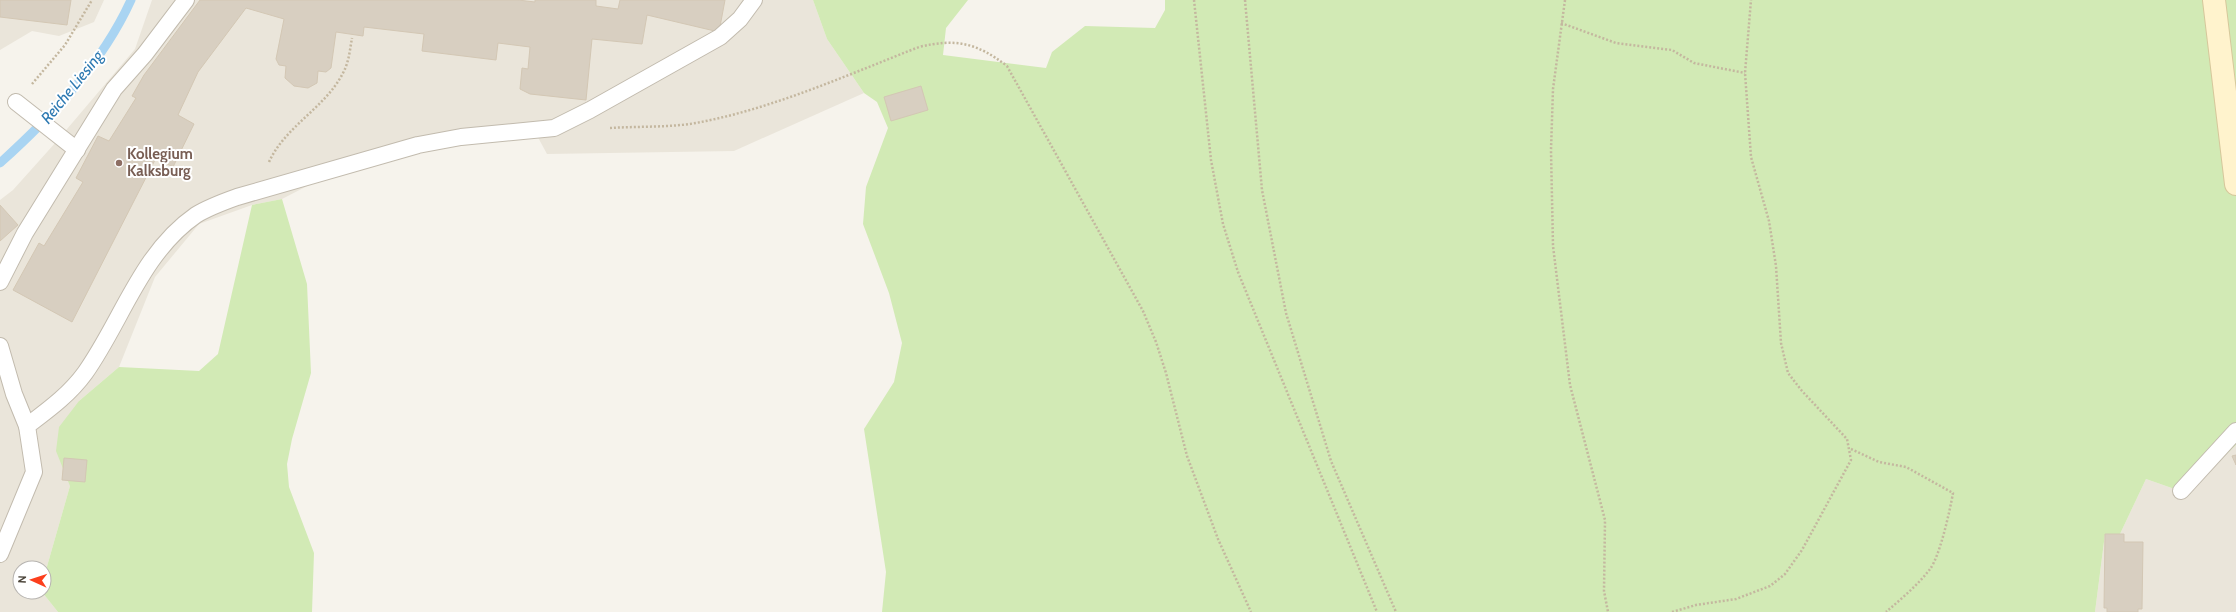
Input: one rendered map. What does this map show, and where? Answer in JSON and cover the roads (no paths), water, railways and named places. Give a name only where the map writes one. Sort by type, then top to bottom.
[{"type":"main road","points":[[2214,0],[2236,184]]},
{"type":"lane","points":[[0,282],[25,233],[114,89],[145,54],[186,0]]},
{"type":"lane","points":[[27,426],[67,395],[85,373],[134,287],[154,258],[177,232],[196,215],[213,206],[262,189],[418,145],[461,137],[554,128],[590,110],[720,36],[740,19],[754,0]]},
{"type":"lane","points":[[16,102],[77,150]]},
{"type":"lane","points":[[0,346],[14,394],[27,426],[34,472],[0,554]]},
{"type":"lane","points":[[2181,491],[2236,431]]},
{"type":"waterway","name":"Reiche Liesing","points":[[0,163],[38,127],[74,88],[105,46],[131,0]]},
{"type":"place","name":"Kollegium Kalksburg","points":[[119,163]]}]
